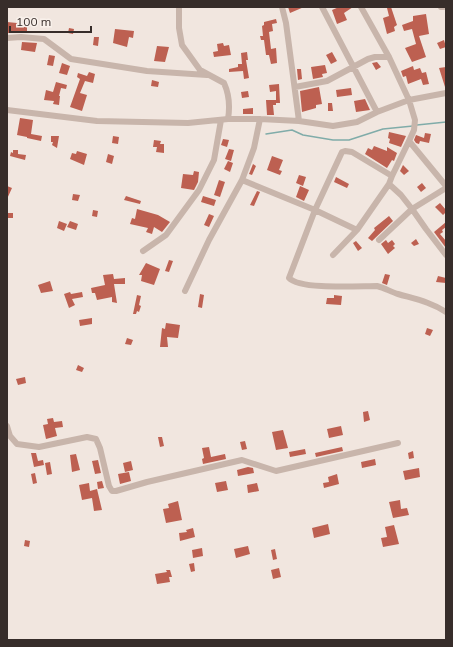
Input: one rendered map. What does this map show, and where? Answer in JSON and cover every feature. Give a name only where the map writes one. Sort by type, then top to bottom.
[{"type":"street","points":[[143,251],[166,235],[199,190],[214,160],[224,120],[229,111],[224,83],[200,70],[182,45],[179,28],[179,7]]},
{"type":"street","points":[[282,7],[286,22],[299,121]]},
{"type":"street","points":[[322,7],[377,112]]},
{"type":"street","points":[[333,255],[357,230],[389,184],[414,130],[415,120],[409,100],[389,57],[361,7]]},
{"type":"street","points":[[7,38],[21,37],[44,39],[71,59],[147,71],[207,75]]},
{"type":"street","points":[[295,87],[327,81],[354,68],[357,64],[375,57],[389,57]]},
{"type":"street","points":[[7,110],[97,121],[188,123],[260,119],[299,121],[333,126],[357,122],[377,112],[409,100],[446,93]]},
{"type":"street","points":[[185,291],[209,240],[242,180],[254,148],[260,119]]},
{"type":"street","points":[[379,240],[412,209],[446,187],[409,141]]},
{"type":"street","points":[[392,176],[352,152],[342,152],[315,210],[289,276],[291,280],[313,286],[377,286],[439,307],[446,312]]},
{"type":"street","points":[[242,180],[315,210],[357,230]]},
{"type":"street","points":[[389,184],[401,195],[446,255]]},
{"type":"street","points":[[7,426],[10,436],[17,444],[39,447],[87,436],[96,439],[100,448],[109,486],[112,491],[242,460],[276,471],[398,443]]},
{"type":"building","points":[[288,7],[304,7],[290,13]]},
{"type":"building","points":[[339,7],[353,7],[344,13],[347,20],[337,24],[332,10]]},
{"type":"building","points":[[391,7],[397,25],[394,27],[395,31],[387,34],[383,18],[389,16],[387,8]]},
{"type":"building","points":[[426,14],[429,34],[419,36],[426,57],[412,62],[405,48],[416,44],[412,29],[404,31],[402,25],[413,21],[413,16]]},
{"type":"building","points":[[276,19],[277,23],[272,24],[273,31],[269,32],[271,49],[276,48],[277,63],[271,64],[269,55],[266,55],[264,40],[261,40],[260,36],[263,36],[262,26],[264,25],[264,22]]},
{"type":"building","points":[[7,22],[17,23],[17,27],[27,27],[27,33],[7,33]]},
{"type":"building","points":[[69,28],[74,29],[73,34],[68,33]]},
{"type":"building","points":[[115,29],[134,31],[133,38],[129,37],[127,47],[113,43]]},
{"type":"building","points":[[94,37],[99,37],[98,46],[93,45]]},
{"type":"building","points":[[444,40],[446,47],[440,49],[437,43]]},
{"type":"building","points":[[22,42],[37,43],[35,52],[21,50]]},
{"type":"building","points":[[223,43],[224,46],[229,45],[231,55],[214,57],[213,52],[218,51],[217,44]]},
{"type":"building","points":[[157,46],[169,47],[165,62],[154,61]]},
{"type":"building","points":[[247,52],[248,60],[246,60],[249,78],[244,79],[243,71],[229,72],[229,69],[238,67],[238,64],[242,64],[241,53]]},
{"type":"building","points":[[332,52],[337,61],[331,64],[326,55]]},
{"type":"building","points":[[49,55],[55,56],[53,66],[47,65]]},
{"type":"building","points":[[377,62],[381,67],[376,70],[372,63]]},
{"type":"building","points":[[62,63],[70,66],[67,75],[59,73]]},
{"type":"building","points":[[325,65],[327,73],[322,74],[323,77],[313,79],[311,67]]},
{"type":"building","points":[[413,66],[414,70],[420,68],[422,73],[426,72],[429,84],[423,85],[421,79],[408,84],[406,76],[403,77],[401,71]]},
{"type":"building","points":[[446,67],[446,87],[445,87],[439,68]]},
{"type":"building","points":[[297,69],[301,69],[302,79],[298,80]]},
{"type":"building","points":[[89,72],[95,74],[93,83],[85,81],[80,93],[87,95],[82,111],[70,107],[80,79],[77,77],[78,73],[87,76]]},
{"type":"building","points":[[152,80],[159,82],[158,87],[151,86]]},
{"type":"building","points":[[56,82],[67,85],[66,89],[61,88],[59,105],[53,104],[54,101],[44,100],[46,90],[53,92]]},
{"type":"building","points":[[279,84],[280,103],[273,105],[274,115],[267,115],[266,100],[276,100],[276,91],[270,92],[269,85]]},
{"type":"building","points":[[319,87],[322,104],[316,105],[316,108],[302,112],[300,91]]},
{"type":"building","points":[[351,88],[352,95],[337,97],[336,90]]},
{"type":"building","points":[[248,91],[249,97],[242,98],[241,92]]},
{"type":"building","points":[[365,99],[370,110],[356,112],[354,101]]},
{"type":"building","points":[[328,103],[332,103],[333,111],[328,111]]},
{"type":"building","points":[[253,108],[253,114],[243,114],[243,109]]},
{"type":"building","points":[[20,118],[33,120],[31,134],[42,136],[41,141],[17,135]]},
{"type":"building","points":[[389,132],[406,136],[401,147],[389,143]]},
{"type":"building","points":[[425,133],[431,134],[429,143],[420,141],[419,144],[416,143],[414,140],[416,135],[424,138]]},
{"type":"building","points":[[51,136],[59,136],[57,148],[52,145],[53,142],[51,142]]},
{"type":"building","points":[[113,136],[119,137],[118,144],[112,143]]},
{"type":"building","points":[[223,139],[229,140],[227,147],[221,145]]},
{"type":"building","points":[[154,140],[161,141],[160,144],[164,144],[164,153],[156,152],[157,147],[153,147]]},
{"type":"building","points":[[374,146],[387,151],[387,147],[397,153],[394,161],[392,160],[387,168],[365,154],[368,148],[372,150]]},
{"type":"building","points":[[229,149],[234,150],[231,161],[225,159]]},
{"type":"building","points":[[13,150],[18,150],[18,154],[26,155],[25,160],[10,156],[11,152],[13,153]]},
{"type":"building","points":[[77,151],[87,154],[84,165],[70,159],[72,153],[76,154]]},
{"type":"building","points":[[108,154],[114,156],[112,164],[106,162]]},
{"type":"building","points":[[272,156],[283,160],[279,170],[282,171],[280,175],[267,170]]},
{"type":"building","points":[[228,161],[233,163],[230,172],[224,169]]},
{"type":"building","points":[[253,164],[256,166],[252,175],[249,174]]},
{"type":"building","points":[[403,165],[409,171],[404,175],[400,171]]},
{"type":"building","points":[[194,171],[199,172],[198,182],[194,190],[181,188],[183,174],[193,175]]},
{"type":"building","points":[[299,175],[306,177],[303,186],[296,183]]},
{"type":"building","points":[[336,177],[349,184],[347,188],[334,182]]},
{"type":"building","points":[[219,180],[225,182],[220,197],[214,195]]},
{"type":"building","points":[[422,183],[426,188],[421,192],[417,187]]},
{"type":"building","points":[[7,186],[12,188],[7,199]]},
{"type":"building","points":[[300,186],[309,190],[304,201],[296,197]]},
{"type":"building","points":[[257,191],[260,192],[254,206],[250,205]]},
{"type":"building","points":[[73,194],[80,195],[78,201],[72,200]]},
{"type":"building","points":[[126,196],[141,201],[140,204],[124,200]]},
{"type":"building","points":[[203,196],[216,200],[214,206],[201,202]]},
{"type":"building","points":[[440,203],[446,210],[443,215],[435,207]]},
{"type":"building","points":[[137,209],[158,215],[170,222],[162,232],[154,227],[152,234],[146,232],[148,228],[130,224],[132,218],[135,219]]},
{"type":"building","points":[[93,210],[98,211],[97,217],[92,216]]},
{"type":"building","points":[[7,213],[13,213],[13,218],[7,218]]},
{"type":"building","points":[[209,214],[214,216],[209,227],[204,225]]},
{"type":"building","points":[[389,216],[393,221],[372,241],[368,238],[375,230],[374,228]]},
{"type":"building","points":[[59,221],[67,224],[64,231],[57,228]]},
{"type":"building","points":[[70,221],[78,224],[76,230],[67,227]]},
{"type":"building","points":[[446,222],[446,227],[440,234],[446,241],[446,248],[434,232]]},
{"type":"building","points":[[416,239],[419,244],[414,246],[411,243]]},
{"type":"building","points":[[386,240],[388,243],[392,240],[395,244],[393,246],[395,248],[388,254],[381,244]]},
{"type":"building","points":[[356,241],[362,248],[358,251],[353,243]]},
{"type":"building","points":[[169,260],[173,261],[169,272],[165,271]]},
{"type":"building","points":[[146,263],[160,269],[154,285],[141,281],[142,275],[139,275]]},
{"type":"building","points":[[113,274],[114,279],[125,278],[125,284],[114,284],[117,303],[112,302],[112,297],[97,300],[95,293],[92,293],[91,288],[105,285],[103,275]]},
{"type":"building","points":[[385,274],[390,275],[387,285],[382,283]]},
{"type":"building","points":[[438,276],[446,278],[446,283],[436,282]]},
{"type":"building","points":[[50,281],[53,291],[41,293],[38,285]]},
{"type":"building","points":[[70,292],[71,294],[82,292],[83,297],[72,299],[75,305],[69,308],[64,294]]},
{"type":"building","points":[[200,294],[204,295],[202,308],[198,307]]},
{"type":"building","points":[[137,295],[141,296],[139,305],[141,306],[139,312],[137,311],[136,314],[133,314]]},
{"type":"building","points":[[334,295],[342,296],[341,305],[326,304],[327,298],[334,298]]},
{"type":"building","points":[[92,318],[92,324],[80,326],[79,320]]},
{"type":"building","points":[[166,323],[180,325],[178,338],[167,337],[168,347],[160,347],[162,328],[165,329]]},
{"type":"building","points":[[427,328],[433,330],[430,336],[425,334]]},
{"type":"building","points":[[127,338],[133,340],[131,345],[125,344]]},
{"type":"building","points":[[78,365],[84,368],[82,372],[76,370]]},
{"type":"building","points":[[25,377],[26,383],[18,385],[16,379]]},
{"type":"building","points":[[368,411],[370,420],[364,422],[363,412]]},
{"type":"building","points":[[53,418],[54,422],[62,421],[63,427],[55,428],[57,436],[46,439],[43,425],[48,424],[47,419]]},
{"type":"building","points":[[341,426],[343,435],[329,438],[327,429]]},
{"type":"building","points":[[283,430],[288,448],[276,450],[272,432]]},
{"type":"building","points":[[158,437],[162,437],[164,446],[160,447]]},
{"type":"building","points":[[245,441],[247,449],[242,450],[240,442]]},
{"type":"building","points":[[209,447],[211,457],[225,454],[226,459],[203,464],[202,459],[204,458],[202,448]]},
{"type":"building","points":[[342,447],[343,451],[316,457],[315,453]]},
{"type":"building","points":[[305,449],[306,454],[290,457],[289,452]]},
{"type":"building","points":[[413,451],[414,458],[409,459],[408,453]]},
{"type":"building","points":[[31,453],[36,453],[38,461],[43,460],[44,465],[34,467]]},
{"type":"building","points":[[76,454],[80,470],[72,472],[70,455]]},
{"type":"building","points":[[375,459],[376,465],[362,468],[361,462]]},
{"type":"building","points":[[98,460],[101,473],[95,474],[92,461]]},
{"type":"building","points":[[131,461],[133,470],[125,472],[123,463]]},
{"type":"building","points":[[50,462],[52,474],[47,475],[45,463]]},
{"type":"building","points":[[248,467],[253,468],[254,473],[238,476],[237,470]]},
{"type":"building","points":[[419,468],[420,477],[405,480],[403,471]]},
{"type":"building","points":[[129,472],[131,481],[120,484],[118,474]]},
{"type":"building","points":[[35,473],[37,483],[33,484],[31,474]]},
{"type":"building","points":[[337,474],[339,484],[324,488],[323,483],[329,482],[328,477]]},
{"type":"building","points":[[102,481],[104,488],[98,489],[97,482]]},
{"type":"building","points":[[226,481],[228,490],[217,492],[215,483]]},
{"type":"building","points":[[89,483],[90,491],[97,489],[102,510],[94,511],[92,498],[82,500],[79,485]]},
{"type":"building","points":[[257,483],[259,491],[248,493],[247,485]]},
{"type":"building","points":[[400,500],[401,509],[407,508],[409,515],[393,518],[389,502]]},
{"type":"building","points":[[178,501],[182,520],[166,523],[163,509],[169,508],[168,504]]},
{"type":"building","points":[[328,524],[330,534],[314,538],[312,528]]},
{"type":"building","points":[[394,525],[399,544],[383,547],[381,538],[387,537],[385,527]]},
{"type":"building","points":[[193,528],[195,537],[180,541],[179,533],[187,532],[186,530]]},
{"type":"building","points":[[25,540],[30,541],[29,547],[24,546]]},
{"type":"building","points":[[248,546],[250,554],[236,558],[234,549]]},
{"type":"building","points":[[202,548],[203,556],[193,558],[192,550]]},
{"type":"building","points":[[275,549],[277,559],[273,560],[271,550]]},
{"type":"building","points":[[194,563],[195,571],[191,572],[189,564]]},
{"type":"building","points":[[279,568],[281,577],[273,579],[271,570]]},
{"type":"building","points":[[166,570],[170,570],[172,577],[169,577],[170,582],[157,584],[155,574],[167,572]]},
{"type":"waterway","points":[[417,125],[446,122]]},
{"type":"waterway","points":[[266,134],[292,130],[303,135],[333,140],[349,140],[383,129],[413,126]]}]
